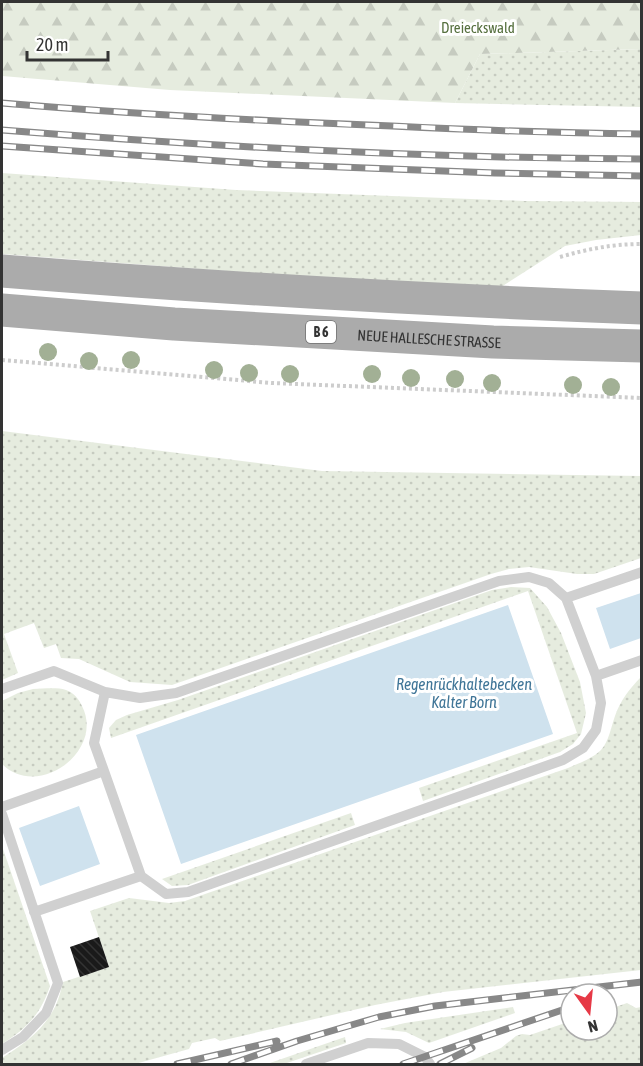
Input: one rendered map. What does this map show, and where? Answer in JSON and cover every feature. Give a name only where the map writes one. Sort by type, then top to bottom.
[{"type":"main road","points":[[2,271],[174,285],[642,308]]},
{"type":"main road","name":"NEUE HALLESCHE STRASSE","points":[[2,309],[174,324],[493,342],[642,346]]},
{"type":"lane","points":[[566,597],[642,572]]},
{"type":"lane","points":[[2,689],[54,671],[105,692],[140,698],[176,693],[499,581],[529,577],[549,583],[566,597],[596,676],[601,703],[596,730],[583,748],[563,760],[188,892],[166,894],[141,876],[94,743],[105,692]]},
{"type":"lane","points":[[596,676],[642,660]]},
{"type":"lane","points":[[2,807],[104,771]]},
{"type":"lane","points":[[2,814],[58,983],[46,1013],[23,1037],[2,1050]]},
{"type":"lane","points":[[34,912],[141,876]]},
{"type":"lane","points":[[306,1065],[368,1043],[399,1044],[425,1057],[430,1065]]},
{"type":"path","points":[[560,257],[586,249],[642,244]]},
{"type":"path","points":[[2,360],[272,383],[642,398]]},
{"type":"green space","name":"Dreieckswald","points":[[2,2],[641,2],[641,49],[480,54],[455,103],[170,90],[2,76]]},
{"type":"green space","points":[[641,49],[641,107],[455,103],[480,54]]},
{"type":"green space","points":[[2,173],[236,190],[525,201],[641,202],[641,235],[565,246],[498,289],[343,280],[2,254]]},
{"type":"green space","points":[[2,431],[322,471],[641,476],[641,558],[594,574],[577,574],[529,567],[509,569],[172,685],[130,682],[79,659],[61,658],[56,644],[44,648],[34,623],[4,634],[18,673],[2,680]]},
{"type":"green space","points":[[511,587],[530,588],[547,607],[561,633],[580,682],[586,713],[581,734],[573,744],[560,752],[423,801],[419,788],[577,733],[528,591],[111,738],[109,728],[116,720],[127,715],[178,700],[492,590]]},
{"type":"green space","points":[[641,677],[641,970],[443,992],[375,1005],[220,1041],[215,1038],[192,1043],[189,1049],[135,1064],[2,1064],[2,1058],[26,1042],[46,1022],[56,1005],[63,982],[109,967],[90,911],[129,898],[169,903],[185,901],[568,768],[601,750],[620,705],[629,690]]},
{"type":"green space","points":[[33,689],[66,690],[76,696],[81,703],[87,723],[84,739],[76,754],[64,765],[49,773],[33,776],[17,774],[2,764],[2,701]]},
{"type":"green space","points":[[351,813],[355,825],[188,885],[172,886],[162,879]]},
{"type":"green space","points":[[2,846],[50,986],[42,1005],[32,1020],[2,1044]]},
{"type":"green space","points":[[627,1003],[636,1008],[641,1007],[641,1064],[463,1064],[501,1048],[516,1036],[530,1035],[559,1025],[559,1042],[619,1042],[619,1006]]},
{"type":"green space","points":[[513,1007],[515,1013],[429,1043],[406,1032],[380,1029],[405,1023]]},
{"type":"green space","points":[[345,1037],[346,1043],[284,1064],[267,1064]]},
{"type":"water","points":[[641,593],[641,638],[610,649],[596,608]]},
{"type":"water","name":"Regenrückhaltebecken Kalter Born","points":[[508,605],[553,734],[181,864],[136,735]]},
{"type":"water","points":[[79,806],[100,864],[40,886],[19,828]]},
{"type":"building","points":[[99,937],[109,967],[80,977],[70,947]]},
{"type":"railway","points":[[2,103],[294,122],[642,134]]},
{"type":"railway","points":[[2,130],[161,142],[321,150],[642,159]]},
{"type":"railway","points":[[2,146],[263,164],[642,176]]},
{"type":"railway","points":[[231,1064],[297,1041],[379,1017],[435,1006],[642,982]]},
{"type":"railway","points":[[403,1064],[559,1011]]},
{"type":"railway","points":[[177,1064],[277,1041]]},
{"type":"railway","points":[[440,1064],[472,1048]]}]
